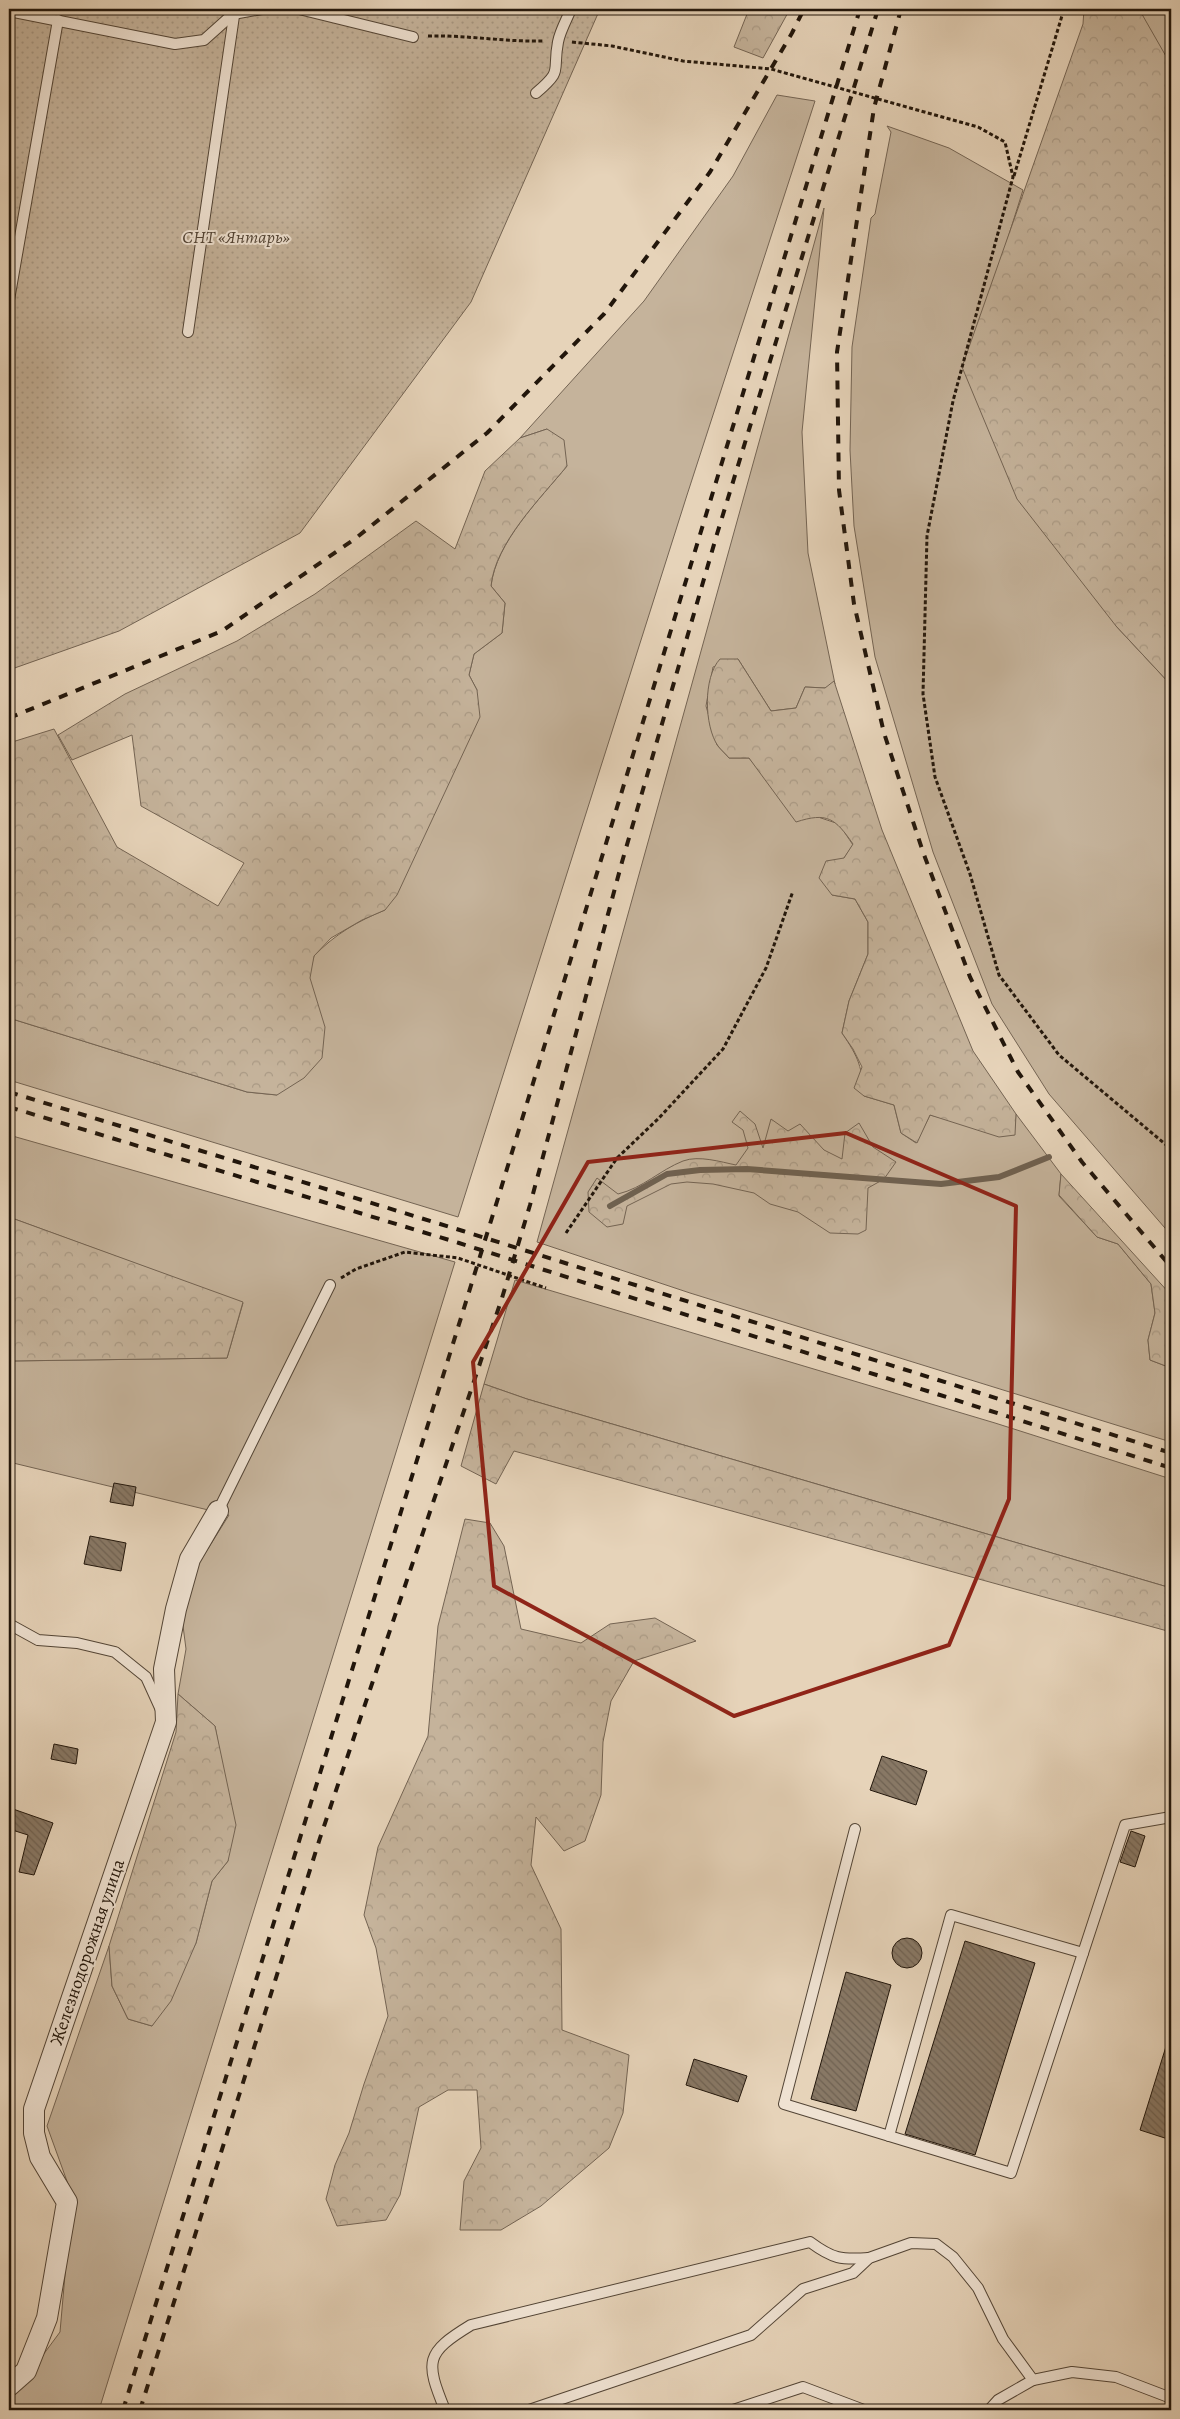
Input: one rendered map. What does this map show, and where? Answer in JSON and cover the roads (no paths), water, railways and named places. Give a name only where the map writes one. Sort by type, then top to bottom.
[{"type":"street","name":"Железнодорожная улица","points":[[9,2386],[26,2370],[47,2318],[67,2202],[40,2157],[34,2133],[34,2109],[166,1722],[164,1669],[176,1609],[190,1559],[218,1511]]},
{"type":"lane","points":[[9,11],[175,44],[204,40],[234,11],[262,9]]},
{"type":"lane","points":[[299,9],[413,37]]},
{"type":"lane","points":[[536,94],[553,78],[557,64],[558,41],[571,9]]},
{"type":"lane","points":[[188,332],[234,11]]},
{"type":"lane","points":[[9,300],[58,20]]},
{"type":"lane","points":[[218,1511],[330,1285]]},
{"type":"lane","points":[[9,1624],[38,1640],[77,1643],[115,1652],[146,1678],[166,1722]]},
{"type":"lane","points":[[855,1830],[784,2104],[1011,2173],[1126,1825],[1171,1817]]},
{"type":"lane","points":[[889,2136],[951,1915],[1084,1953]]},
{"type":"lane","points":[[445,2410],[433,2382],[431,2367],[435,2352],[450,2338],[472,2325],[810,2242],[828,2255],[844,2260],[869,2258],[911,2243],[936,2244],[953,2257],[978,2288],[1003,2339],[1033,2380]]},
{"type":"lane","points":[[529,2410],[751,2335],[804,2289],[853,2273],[869,2258]]},
{"type":"lane","points":[[989,2410],[998,2400],[1033,2380],[1072,2372],[1116,2377],[1171,2398]]},
{"type":"lane","points":[[733,2410],[804,2387],[864,2410]]},
{"type":"waterway","points":[[610,1206],[667,1174],[700,1170],[747,1169],[941,1184],[999,1177],[1049,1157]]},
{"type":"railway","points":[[9,718],[222,631],[356,538],[487,433],[604,314],[710,172],[792,33],[804,9]]},
{"type":"railway","points":[[123,2410],[499,1195],[860,9]]},
{"type":"railway","points":[[140,2410],[320,1838],[502,1298],[530,1205],[622,862],[717,534],[878,9]]},
{"type":"railway","points":[[901,9],[874,108],[837,352],[839,490],[854,604],[884,733],[923,852],[970,977],[1018,1072],[1082,1162],[1171,1267]]},
{"type":"railway","points":[[9,1092],[463,1231],[1171,1453]]},
{"type":"railway","points":[[9,1107],[459,1243],[1171,1468]]},
{"type":"park label","name":"СНТ «Янтарь»","points":[[236,237]]}]
